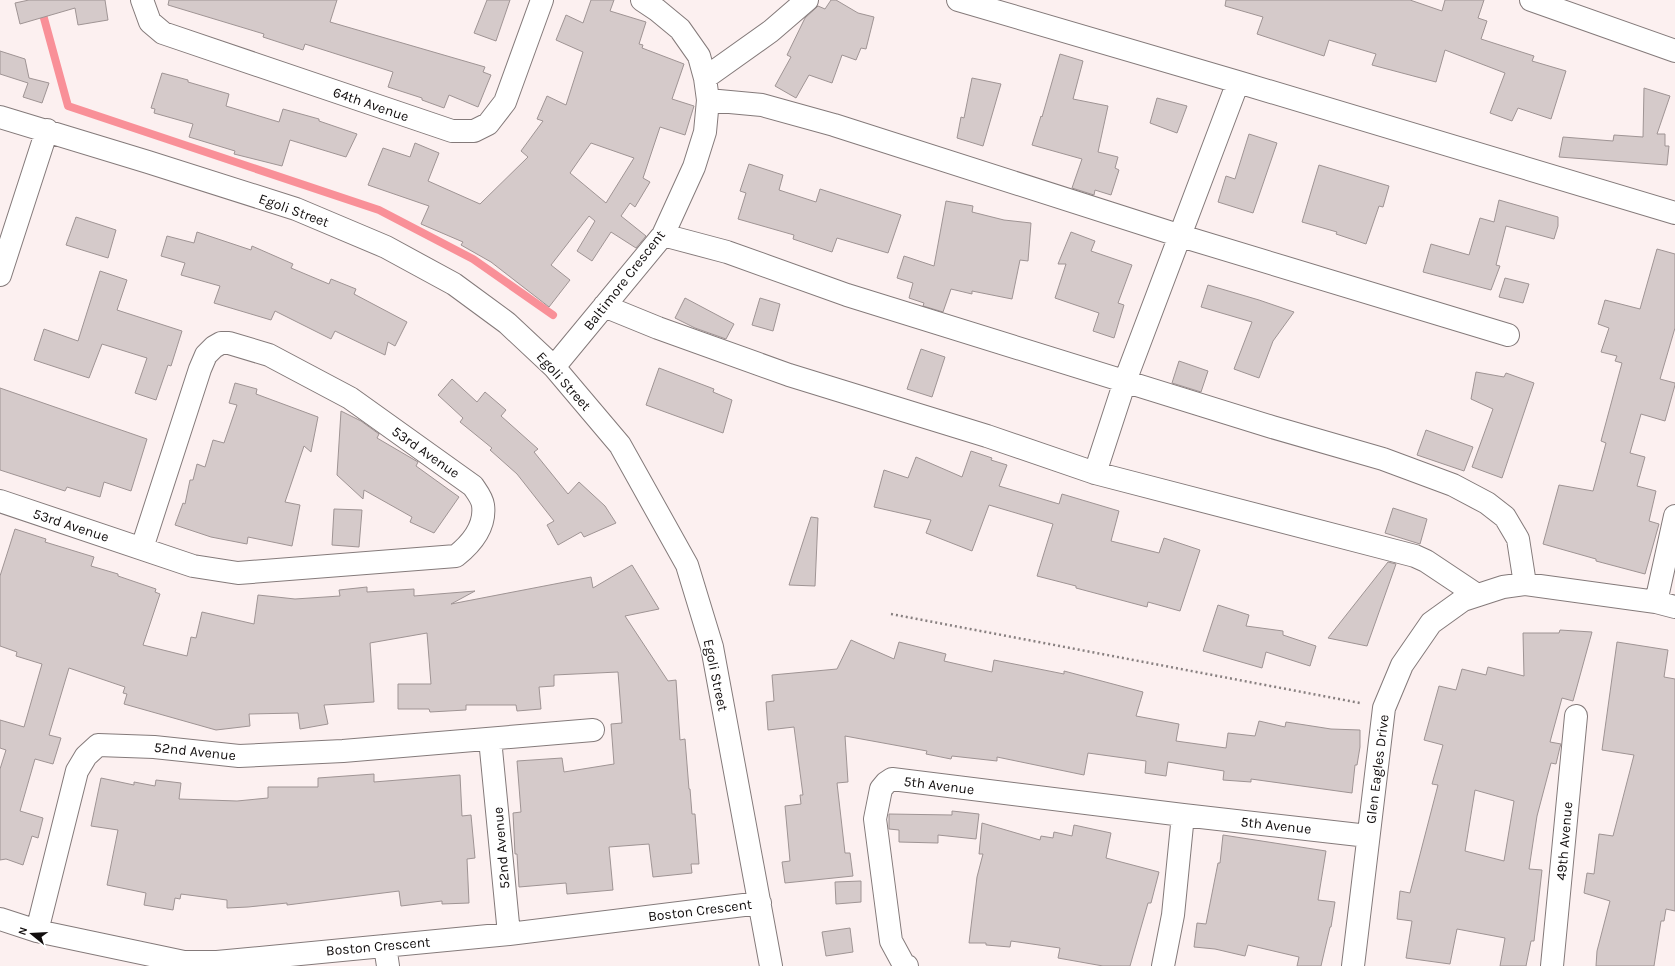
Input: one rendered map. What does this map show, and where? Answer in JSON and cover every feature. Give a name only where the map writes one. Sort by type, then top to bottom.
[{"type":"street","name":"64th Avenue","points":[[142,0],[150,22],[163,33],[452,131],[474,131],[488,124],[504,102],[542,0]]},
{"type":"street","points":[[706,78],[771,31],[807,0]]},
{"type":"street","points":[[958,0],[1675,213]]},
{"type":"street","points":[[1531,0],[1675,51]]},
{"type":"street","name":"Baltimore Crescent","points":[[554,367],[663,235],[694,167],[705,132],[708,100],[706,78],[699,56],[680,29],[654,3]]},
{"type":"street","points":[[1095,473],[1125,381],[1238,82]]},
{"type":"street","points":[[708,100],[762,105],[834,125],[1181,236],[1508,335]]},
{"type":"street","name":"Egoli Street","points":[[0,117],[47,130],[296,209],[386,247],[454,284],[507,323],[554,367],[620,445],[687,565],[712,647],[771,966]]},
{"type":"street","points":[[0,275],[47,130]]},
{"type":"street","points":[[663,235],[726,252],[847,294],[1272,427],[1383,459],[1453,485],[1487,502],[1505,517],[1518,540],[1525,584]]},
{"type":"street","points":[[604,306],[658,328],[789,375],[987,436],[1095,473],[1415,556],[1477,595]]},
{"type":"street","name":"53rd Avenue","points":[[0,501],[192,566],[238,572],[456,556],[466,548],[475,537],[481,526],[483,506],[473,486],[350,398],[269,355],[229,342],[221,343],[214,347],[206,356],[200,369],[142,548]]},
{"type":"street","points":[[1665,604],[1675,516]]},
{"type":"street","name":"Glen Eagles Drive","points":[[1353,966],[1384,708],[1402,665],[1431,623],[1463,600],[1503,587],[1525,584],[1665,604]]},
{"type":"street","name":"49th Avenue","points":[[1552,966],[1576,716]]},
{"type":"street","name":"52nd Avenue","points":[[38,931],[77,771],[86,756],[98,745],[154,747],[239,756],[343,751],[593,730]]},
{"type":"street","name":"52nd Avenue","points":[[490,739],[509,934]]},
{"type":"street","name":"5th Avenue","points":[[907,966],[904,965],[891,941],[875,819],[881,789],[892,779],[1368,836]]},
{"type":"street","points":[[1163,966],[1173,915],[1183,815]]},
{"type":"street","name":"Boston Crescent","points":[[0,919],[38,931],[184,962],[217,962],[386,956],[509,934],[760,903]]},
{"type":"path","points":[[891,614],[1384,708]]},
{"type":"building","points":[[29,0],[105,0],[108,20],[78,25],[75,8],[20,24],[15,3]]},
{"type":"building","points":[[169,0],[337,0],[330,22],[485,67],[483,72],[491,75],[478,107],[449,95],[444,108],[422,100],[422,98],[388,87],[393,72],[305,44],[303,50],[263,37],[264,34],[168,5]]},
{"type":"building","points":[[487,0],[510,0],[496,41],[474,33]]},
{"type":"building","points":[[591,0],[614,0],[610,11],[646,22],[639,44],[643,45],[642,48],[684,64],[672,99],[694,106],[685,135],[660,127],[643,178],[650,182],[635,207],[630,203],[621,216],[646,236],[636,248],[611,232],[592,261],[577,251],[595,221],[589,216],[551,265],[570,280],[549,307],[491,262],[461,245],[463,242],[421,224],[429,206],[368,185],[383,148],[410,157],[415,143],[439,153],[428,181],[480,204],[528,157],[521,151],[543,121],[537,119],[547,96],[566,105],[583,52],[556,40],[566,15],[583,23]],"holes":[[[591,143],[634,158],[606,203],[570,173]]]},
{"type":"building","points":[[831,0],[836,0],[858,13],[874,17],[866,49],[861,48],[856,60],[842,55],[832,83],[809,75],[796,98],[775,86],[791,57],[787,55],[805,18],[818,6],[825,9]]},
{"type":"building","points":[[1226,0],[1410,0],[1442,11],[1445,0],[1484,0],[1478,18],[1487,21],[1481,39],[1534,56],[1532,61],[1566,71],[1551,119],[1518,108],[1512,121],[1490,113],[1505,73],[1445,50],[1436,82],[1372,65],[1376,54],[1329,40],[1324,56],[1257,34],[1263,17],[1225,6]]},
{"type":"building","points":[[0,51],[25,59],[29,78],[49,83],[42,103],[23,97],[28,83],[0,74]]},
{"type":"building","points":[[1060,54],[1083,61],[1073,99],[1108,106],[1098,152],[1118,157],[1115,168],[1119,170],[1111,195],[1095,190],[1094,195],[1072,188],[1082,159],[1032,145],[1041,116],[1042,117]]},
{"type":"building","points":[[162,73],[229,94],[226,106],[279,122],[283,109],[319,119],[319,121],[357,134],[346,157],[290,140],[282,166],[234,154],[235,151],[189,137],[193,124],[154,113],[155,109],[151,108]]},
{"type":"building","points":[[972,78],[1001,84],[983,146],[957,138],[961,117],[964,118]]},
{"type":"building","points":[[1644,88],[1670,96],[1657,134],[1665,134],[1665,146],[1669,146],[1667,165],[1559,157],[1563,137],[1613,141],[1614,135],[1643,137]]},
{"type":"building","points":[[1157,98],[1187,106],[1177,133],[1150,123]]},
{"type":"building","points":[[1249,134],[1277,143],[1253,213],[1218,202],[1226,176],[1235,179]]},
{"type":"building","points":[[749,164],[783,175],[779,190],[816,202],[820,189],[901,215],[888,253],[837,238],[832,252],[793,239],[794,235],[738,219],[746,193],[740,191]]},
{"type":"building","points":[[1319,165],[1389,186],[1383,207],[1379,206],[1366,244],[1336,234],[1337,232],[1302,222]]},
{"type":"building","points":[[1499,200],[1558,217],[1558,226],[1554,239],[1506,226],[1496,265],[1500,266],[1491,290],[1423,272],[1431,244],[1469,255],[1480,218],[1494,222]]},
{"type":"building","points":[[946,201],[973,206],[972,212],[1004,220],[1031,223],[1028,261],[1020,260],[1012,299],[972,291],[972,294],[951,289],[943,312],[923,306],[924,303],[909,298],[913,283],[897,278],[904,256],[934,266]]},
{"type":"building","points":[[76,217],[116,230],[108,258],[66,245]]},
{"type":"building","points":[[197,232],[251,250],[252,246],[293,264],[291,268],[329,284],[331,279],[356,289],[354,294],[407,322],[395,346],[388,342],[385,355],[335,331],[331,339],[275,311],[271,320],[214,303],[220,286],[181,275],[185,263],[161,256],[167,236],[194,243]]},
{"type":"building","points":[[1071,232],[1095,241],[1091,251],[1132,265],[1118,303],[1124,305],[1114,338],[1093,331],[1099,313],[1055,298],[1066,264],[1058,264]]},
{"type":"building","points":[[1657,249],[1675,254],[1675,328],[1660,379],[1675,383],[1675,385],[1665,421],[1641,414],[1630,453],[1645,457],[1637,486],[1656,491],[1649,521],[1659,524],[1645,574],[1596,561],[1596,559],[1543,544],[1559,485],[1593,491],[1606,443],[1601,441],[1622,363],[1615,361],[1617,356],[1601,352],[1609,328],[1598,324],[1605,300],[1640,309]]},
{"type":"building","points":[[100,271],[127,280],[117,310],[182,331],[171,366],[168,365],[156,400],[135,393],[147,358],[102,344],[89,378],[34,360],[44,329],[78,341]]},
{"type":"building","points":[[1505,278],[1529,284],[1523,303],[1499,297]]},
{"type":"building","points":[[1208,285],[1294,312],[1273,341],[1259,378],[1234,369],[1252,322],[1201,307]]},
{"type":"building","points":[[685,298],[734,324],[726,339],[695,328],[675,318]]},
{"type":"building","points":[[760,298],[780,304],[773,331],[752,325]]},
{"type":"building","points":[[921,349],[945,357],[932,397],[907,389]]},
{"type":"building","points":[[1179,361],[1208,371],[1201,392],[1172,383]]},
{"type":"building","points":[[659,368],[714,389],[713,392],[732,400],[723,433],[646,405]]},
{"type":"building","points":[[1476,372],[1504,377],[1506,373],[1534,383],[1502,478],[1472,467],[1493,409],[1471,399]]},
{"type":"building","points":[[452,379],[477,402],[485,392],[506,410],[501,416],[538,449],[534,452],[568,494],[579,482],[605,506],[616,523],[584,537],[581,532],[558,545],[547,525],[554,521],[517,474],[490,450],[492,448],[460,422],[463,418],[438,395]]},
{"type":"building","points":[[235,383],[257,389],[256,394],[318,417],[311,452],[304,446],[285,502],[300,505],[292,546],[248,537],[247,544],[211,537],[175,525],[183,503],[185,504],[190,480],[193,480],[197,464],[205,467],[213,440],[224,443],[237,405],[229,403]]},
{"type":"building","points":[[0,388],[147,439],[131,491],[104,482],[100,497],[67,487],[65,491],[0,470]]},
{"type":"building","points":[[341,411],[361,421],[379,434],[377,438],[418,462],[416,466],[459,497],[434,533],[410,522],[412,517],[364,490],[363,499],[337,475]]},
{"type":"building","points":[[1426,430],[1473,447],[1464,471],[1417,455]]},
{"type":"building","points":[[971,451],[1007,465],[999,486],[1059,504],[1062,494],[1119,511],[1111,541],[1159,553],[1164,538],[1200,550],[1180,611],[1148,602],[1147,607],[1037,576],[1053,524],[989,505],[972,551],[926,533],[931,520],[874,507],[884,470],[908,478],[916,457],[962,477]]},
{"type":"building","points":[[1393,508],[1427,519],[1420,544],[1385,533]]},
{"type":"building","points":[[334,509],[362,510],[359,547],[332,545]]},
{"type":"building","points":[[811,517],[818,518],[815,586],[789,585]]},
{"type":"building","points":[[15,529],[46,539],[45,542],[94,557],[91,566],[118,574],[118,576],[156,589],[155,592],[160,594],[143,645],[187,656],[191,637],[196,638],[202,612],[254,624],[258,595],[295,599],[340,596],[339,590],[367,587],[367,592],[414,589],[414,596],[475,591],[451,604],[591,577],[593,588],[632,565],[659,609],[625,616],[668,681],[676,680],[680,740],[685,739],[692,814],[695,814],[699,864],[691,864],[692,873],[653,877],[649,844],[609,847],[613,890],[567,894],[566,883],[519,887],[517,854],[515,854],[513,813],[521,812],[517,761],[562,758],[564,772],[614,764],[611,724],[622,723],[618,672],[554,675],[554,686],[539,687],[541,709],[517,711],[516,705],[466,705],[466,710],[430,712],[429,709],[398,709],[398,684],[431,684],[427,633],[370,643],[374,702],[324,705],[328,724],[300,729],[298,713],[249,714],[250,726],[216,730],[124,704],[127,694],[123,693],[125,687],[69,668],[49,735],[61,738],[53,764],[35,759],[20,811],[43,818],[38,838],[32,836],[23,865],[6,859],[0,860],[0,769],[6,750],[0,748],[0,720],[24,727],[42,664],[16,656],[17,652],[0,646],[0,576]]},
{"type":"building","points":[[1388,562],[1396,564],[1367,646],[1328,638]]},
{"type":"building","points":[[1218,605],[1249,615],[1246,626],[1283,631],[1283,635],[1316,646],[1310,666],[1266,652],[1262,668],[1203,651]]},
{"type":"building","points":[[1560,630],[1592,632],[1573,701],[1562,698],[1550,742],[1561,744],[1556,764],[1551,763],[1537,816],[1529,869],[1542,870],[1534,941],[1531,941],[1526,966],[1500,966],[1505,938],[1457,929],[1450,964],[1406,958],[1412,921],[1397,919],[1400,891],[1410,893],[1438,785],[1432,784],[1443,745],[1424,740],[1439,686],[1456,690],[1462,669],[1486,675],[1488,667],[1524,676],[1523,633],[1559,633]],"holes":[[[1475,790],[1514,801],[1504,861],[1465,851]]]},
{"type":"building","points":[[851,640],[894,659],[899,642],[946,654],[944,661],[992,672],[994,660],[1064,674],[1064,671],[1143,692],[1136,716],[1179,724],[1176,741],[1226,748],[1228,733],[1255,736],[1259,721],[1285,727],[1286,722],[1331,729],[1360,730],[1360,747],[1357,765],[1355,765],[1352,793],[1251,779],[1251,782],[1223,780],[1224,771],[1168,762],[1166,776],[1145,773],[1146,761],[1088,753],[1084,775],[997,757],[997,761],[952,756],[951,759],[926,754],[927,751],[845,736],[848,782],[837,783],[845,853],[850,853],[853,876],[785,883],[782,862],[790,861],[785,806],[801,804],[800,795],[803,795],[794,727],[768,730],[766,702],[774,701],[772,675],[837,669]]},
{"type":"building","points":[[1617,642],[1668,650],[1664,677],[1675,679],[1675,911],[1666,909],[1664,921],[1661,921],[1654,966],[1596,966],[1597,951],[1610,901],[1584,893],[1587,873],[1594,874],[1599,834],[1613,836],[1634,755],[1602,750]]},
{"type":"building","points":[[374,774],[374,782],[460,775],[462,816],[471,815],[475,858],[467,859],[469,903],[442,904],[442,901],[401,906],[399,891],[287,905],[287,903],[227,908],[227,900],[181,894],[180,899],[175,898],[173,910],[144,905],[146,893],[107,885],[118,830],[91,826],[101,778],[134,785],[134,782],[155,786],[156,780],[181,783],[179,799],[237,801],[268,798],[268,787],[318,787],[318,778]]},
{"type":"building","points":[[952,811],[979,814],[976,839],[938,835],[938,843],[899,842],[899,830],[889,829],[889,814],[952,815]]},
{"type":"building","points":[[982,823],[1040,840],[1041,836],[1053,838],[1054,832],[1072,836],[1074,825],[1111,833],[1106,858],[1159,872],[1151,903],[1148,903],[1130,966],[1103,966],[1058,958],[1060,948],[1011,941],[1010,947],[986,945],[986,943],[969,943],[977,877],[983,854],[979,854]]},
{"type":"building","points":[[1223,835],[1326,851],[1318,900],[1335,902],[1331,927],[1321,966],[1297,966],[1299,957],[1248,945],[1245,956],[1215,949],[1194,947],[1197,923],[1206,924],[1218,863],[1220,863]]},
{"type":"building","points":[[861,881],[861,902],[836,904],[835,882]]},
{"type":"building","points":[[850,928],[853,952],[826,956],[822,932]]},
{"type":"waterway","points":[[39,0],[68,106],[379,210],[473,259],[553,315]]}]
